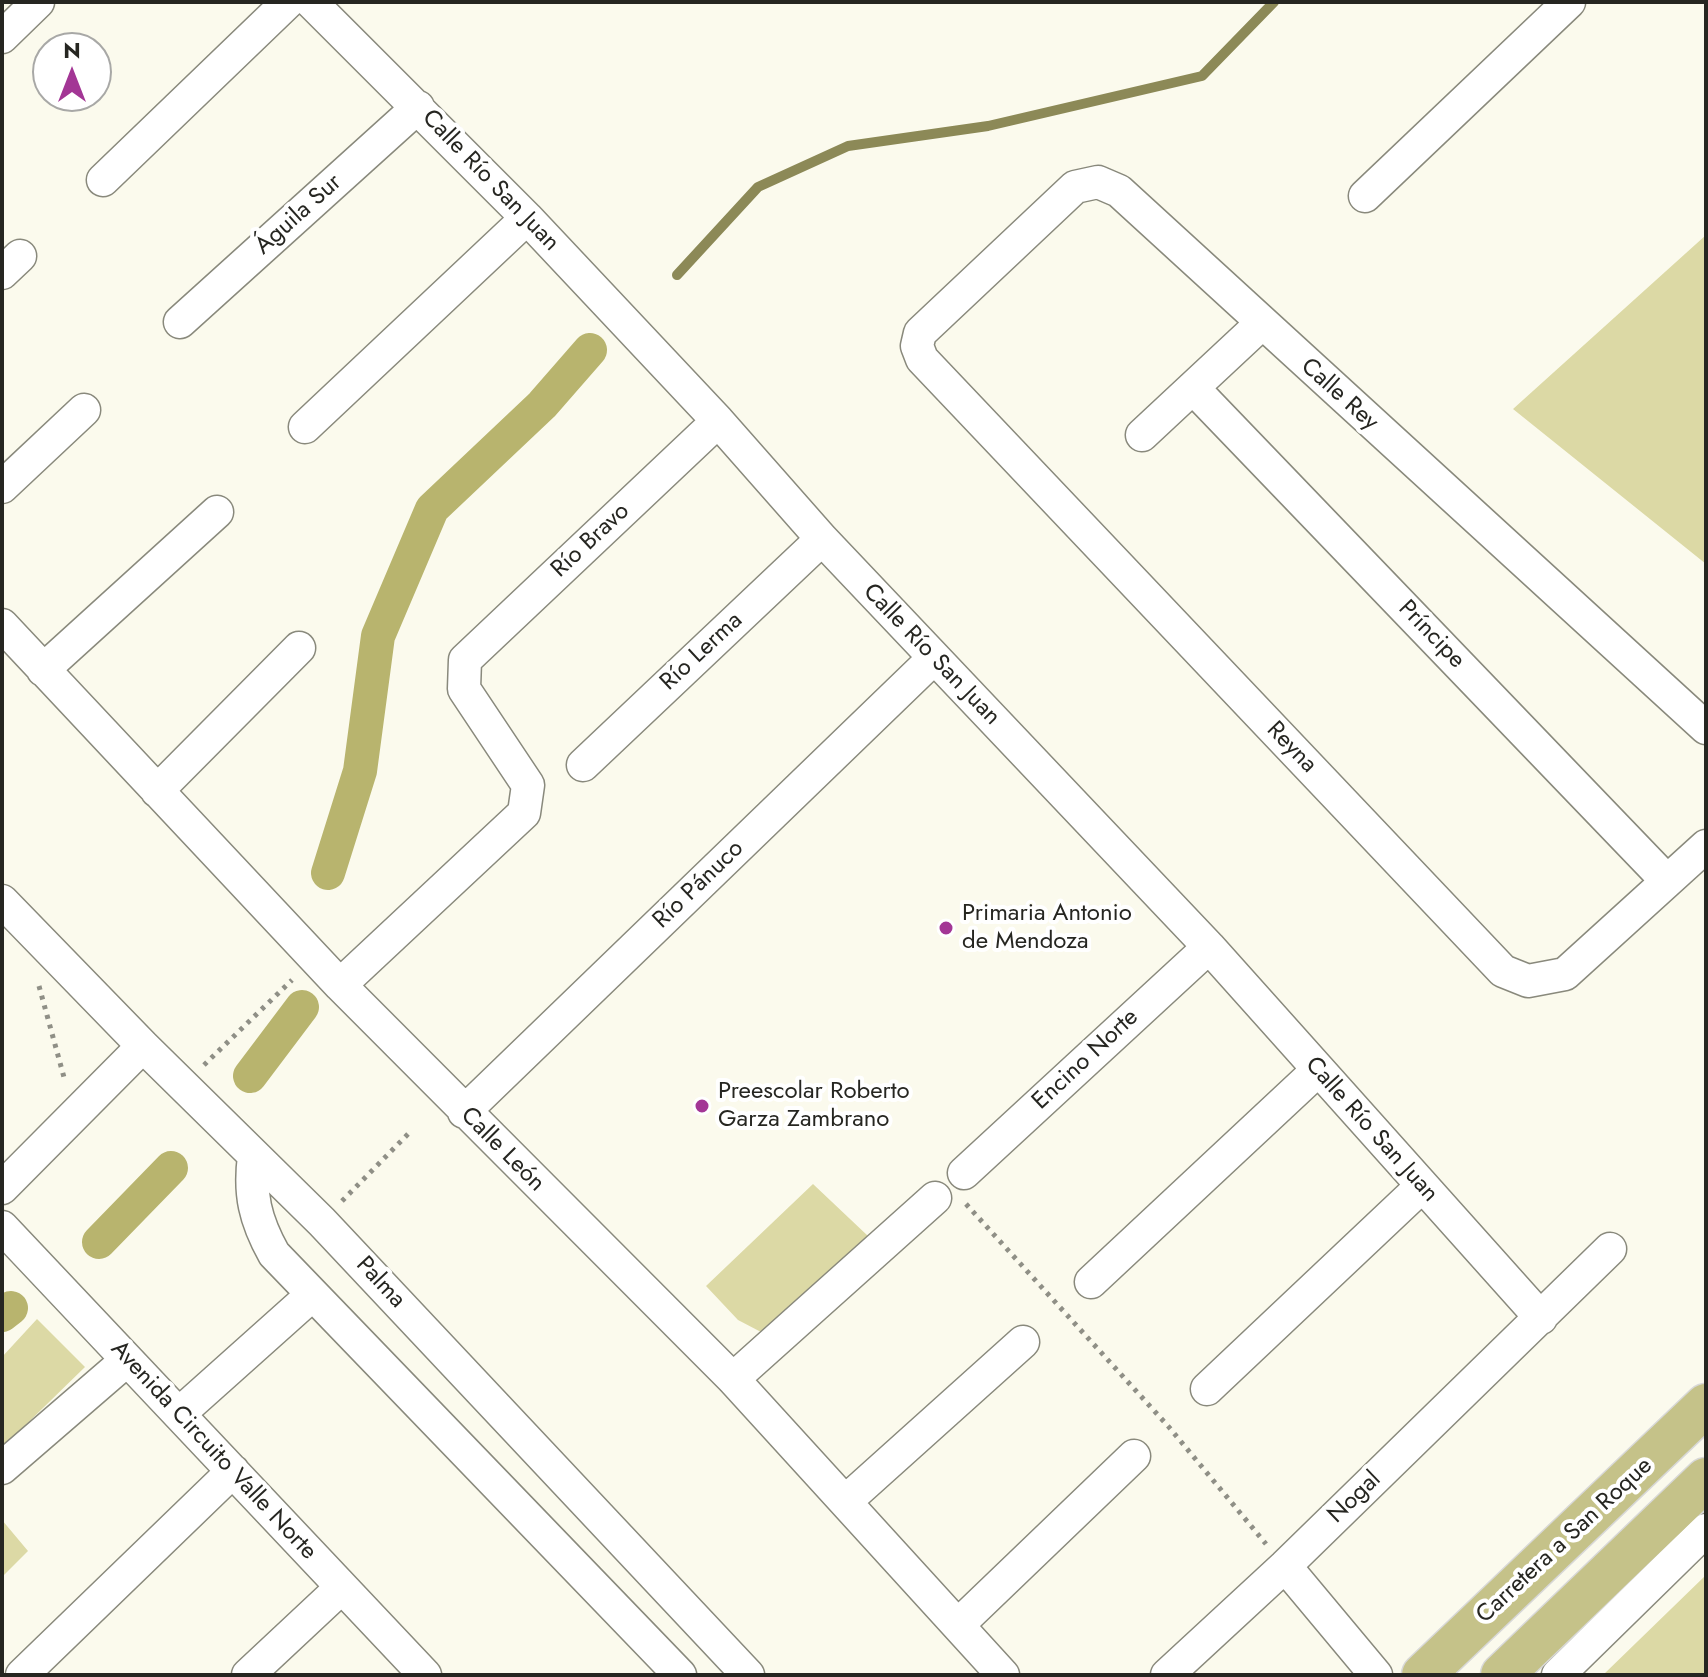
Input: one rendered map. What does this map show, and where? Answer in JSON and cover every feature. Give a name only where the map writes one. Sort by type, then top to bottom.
[{"type":"main road","name":"Carretera a San Roque","points":[[1423,1675],[1706,1405]]},
{"type":"main road","points":[[1653,1457],[1706,1423]]},
{"type":"main road","points":[[1502,1675],[1706,1479]]},
{"type":"main road","points":[[1458,1675],[1551,1628]]},
{"type":"street","points":[[2,37],[38,2]]},
{"type":"street","points":[[103,180],[288,2]]},
{"type":"street","name":"Calle Río San Juan","points":[[311,2],[527,218],[718,421],[822,539],[1209,947],[1541,1318]]},
{"type":"street","points":[[1365,196],[1569,2]]},
{"type":"street","name":"Águila Sur","points":[[180,322],[418,107]]},
{"type":"street","name":"Calle Rey","points":[[920,333],[965,287],[1075,187],[1098,182],[1119,191],[1706,728]]},
{"type":"street","points":[[305,427],[527,218]]},
{"type":"street","points":[[1142,435],[1261,324]]},
{"type":"street","name":"Reyna","points":[[920,333],[917,346],[922,359],[1503,971],[1528,981],[1565,974],[1706,846]]},
{"type":"street","name":"Príncipe","points":[[1194,389],[1667,881]]},
{"type":"street","points":[[2,487],[84,410]]},
{"type":"street","name":"Río Bravo","points":[[340,985],[524,813],[528,785],[464,689],[465,660],[718,421]]},
{"type":"street","points":[[43,670],[217,512]]},
{"type":"street","name":"Río Lerma","points":[[583,765],[822,539]]},
{"type":"street","name":"Calle León","points":[[2,625],[340,985],[733,1379],[1003,1675]]},
{"type":"street","points":[[157,791],[299,648]]},
{"type":"street","name":"Río Pánuco","points":[[464,1112],[934,658]]},
{"type":"street","name":"Palma","points":[[2,901],[143,1046],[322,1222],[748,1675]]},
{"type":"street","name":"Encino Norte","points":[[733,1379],[953,1189],[1209,947]]},
{"type":"street","points":[[2,1188],[143,1046]]},
{"type":"street","points":[[1091,1282],[1318,1070]]},
{"type":"street","points":[[254,1156],[250,1186],[262,1232],[274,1254],[680,1675]]},
{"type":"street","points":[[1207,1389],[1421,1187]]},
{"type":"street","name":"Avenida Circuito Valle Norte","points":[[3,1229],[425,1675]]},
{"type":"street","name":"Nogal","points":[[1167,1675],[1285,1566],[1610,1249]]},
{"type":"street","points":[[180,1413],[312,1295]]},
{"type":"street","points":[[846,1501],[1023,1342]]},
{"type":"street","points":[[2,1468],[127,1360]]},
{"type":"street","points":[[958,1625],[1134,1456]]},
{"type":"street","points":[[22,1675],[233,1471]]},
{"type":"street","points":[[1558,1675],[1706,1530]]},
{"type":"street","points":[[1285,1566],[1376,1675]]},
{"type":"street","points":[[248,1675],[341,1588]]},
{"type":"path","points":[[38,938],[32,963],[65,1080],[56,1133]]},
{"type":"path","points":[[184,1085],[314,958]]},
{"type":"path","points":[[322,1222],[409,1133]]},
{"type":"path","points":[[953,1189],[1168,1426],[1285,1566]]},
{"type":"shaded area","points":[[1706,235],[1706,564],[1513,409]]},
{"type":"shaded area","points":[[813,1184],[868,1236],[761,1332],[738,1320],[706,1286]]},
{"type":"shaded area","points":[[37,1319],[85,1367],[2,1448],[2,1357]]},
{"type":"shaded area","points":[[2,1520],[28,1551],[2,1577]]},
{"type":"shaded area","points":[[1706,1575],[1706,1675],[1603,1675]]},
{"type":"waterway","points":[[677,275],[758,187],[848,146],[988,126],[1202,76],[1274,2]]},
{"type":"waterway","points":[[328,873],[360,771],[378,636],[432,509],[542,405],[590,350]]},
{"type":"waterway","points":[[250,1076],[302,1007]]},
{"type":"waterway","points":[[99,1242],[171,1168]]},
{"type":"waterway","points":[[2,1315],[11,1308]]},
{"type":"place","name":"Primaria Antonio de Mendoza","points":[[946,928]]},
{"type":"place","name":"Preescolar Roberto Garza Zambrano","points":[[702,1106]]}]
